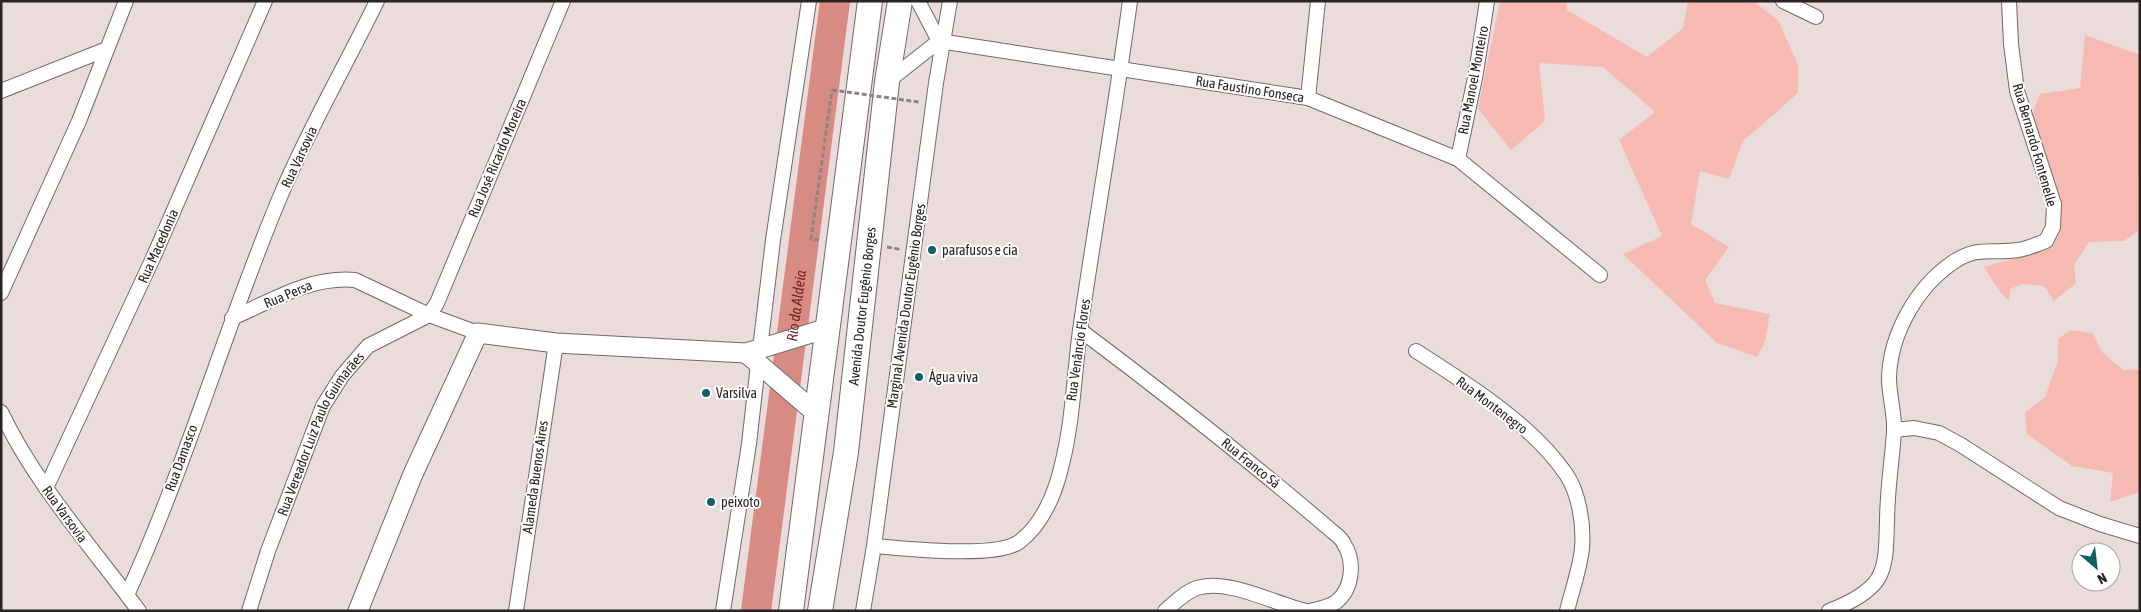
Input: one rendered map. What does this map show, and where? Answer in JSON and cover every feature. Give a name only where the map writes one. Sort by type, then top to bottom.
[{"type":"highway","points":[[791,611],[817,414],[818,331],[838,243],[870,1]]},
{"type":"highway","name":"Avenida Doutor Eugênio Borges","points":[[820,611],[846,452],[887,82],[900,1]]},
{"type":"street","points":[[1,293],[79,121],[126,1]]},
{"type":"street","name":"Rua Macedonia","points":[[46,488],[153,258],[265,1]]},
{"type":"street","name":"Rua Varsovia","points":[[232,318],[280,196],[310,131],[340,78],[377,1]]},
{"type":"street","name":"Rua José Ricardo Moreira","points":[[429,315],[436,303],[563,1]]},
{"type":"street","points":[[723,611],[749,444],[773,240],[809,1]]},
{"type":"street","points":[[887,82],[941,41],[918,1]]},
{"type":"street","name":"Marginal Avenida Doutor Eugênio Borges","points":[[863,611],[874,546],[941,41],[950,1]]},
{"type":"street","name":"Rua Venâncio Flores","points":[[874,546],[972,552],[1000,549],[1018,543],[1034,527],[1050,501],[1061,468],[1130,1]]},
{"type":"street","points":[[1308,98],[1318,1]]},
{"type":"street","name":"Rua Manoel Monteiro","points":[[1458,159],[1476,74],[1487,1]]},
{"type":"street","points":[[1783,1],[1816,16]]},
{"type":"street","name":"Rua Bernardo Fontenelle","points":[[1829,611],[1856,599],[1876,583],[1883,566],[1886,548],[1888,486],[1894,430],[1889,378],[1892,350],[1916,300],[1945,268],[1964,256],[1977,251],[2018,250],[2046,241],[2054,227],[2054,204],[2017,91],[2011,44],[2009,1]]},
{"type":"street","name":"Rua Faustino Fonseca","points":[[941,41],[1308,98],[1458,159],[1600,275]]},
{"type":"street","points":[[1,91],[107,49]]},
{"type":"street","name":"Rua Persa","points":[[232,318],[294,290],[323,280],[342,279],[355,280],[429,315]]},
{"type":"street","points":[[429,315],[478,334],[556,343],[760,357],[818,331]]},
{"type":"street","name":"Rua Vereador Luiz Paulo Guimarães","points":[[249,611],[268,551],[323,406],[342,376],[368,346],[429,315]]},
{"type":"street","name":"Rua Damasco","points":[[127,595],[154,533],[232,318]]},
{"type":"street","name":"Rua Franco Sá","points":[[1080,330],[1165,393],[1246,458],[1334,532],[1344,544],[1349,558],[1350,585],[1344,595],[1335,603],[1310,611]]},
{"type":"street","points":[[358,611],[413,474],[478,334]]},
{"type":"street","name":"Alameda Buenos Aires","points":[[516,611],[556,343]]},
{"type":"street","name":"Rua Montenegro","points":[[1416,351],[1522,425],[1550,453],[1567,475],[1576,497],[1582,527],[1582,548],[1567,611]]},
{"type":"street","points":[[760,357],[797,397],[817,414]]},
{"type":"street","name":"Rua Varsovia","points":[[1,412],[13,437],[62,513],[138,611]]},
{"type":"street","points":[[1894,430],[1914,428],[1939,433],[2059,508],[2100,524],[2140,536]]},
{"type":"street","points":[[1165,611],[1178,599],[1197,588],[1214,587],[1231,588],[1284,606],[1306,611]]},
{"type":"path","points":[[838,243],[811,239],[832,90],[919,102],[918,112]]},
{"type":"path","points":[[869,245],[898,249],[900,239]]},
{"type":"shaded area","points":[[1500,1],[1567,1],[1567,10],[1647,57],[1683,28],[1688,1],[1753,1],[1778,20],[1798,65],[1798,93],[1743,141],[1729,179],[1700,171],[1691,224],[1729,247],[1705,280],[1715,303],[1770,314],[1765,342],[1757,357],[1717,343],[1623,254],[1662,236],[1619,140],[1655,112],[1603,67],[1539,63],[1545,121],[1511,150],[1478,109]]},
{"type":"shaded area","points":[[2085,35],[2140,55],[2138,231],[2124,241],[2089,242],[2074,265],[2076,283],[2054,301],[2044,286],[2023,284],[2010,289],[2009,301],[2000,292],[1984,267],[2020,257],[2053,219],[2030,144],[2034,109],[2040,94],[2080,88]]},
{"type":"shaded area","points":[[2070,330],[2093,333],[2102,352],[2123,370],[2140,369],[2140,492],[2110,502],[2113,473],[2072,466],[2027,434],[2025,413],[2045,397],[2058,361],[2058,339]]},
{"type":"waterway","name":"Rio da Aldeia","points":[[756,611],[835,1]]},
{"type":"place","name":"parafusos e cia","points":[[932,250]]},
{"type":"place","name":"Água viva","points":[[919,377]]},
{"type":"place","name":"Varsilva","points":[[706,393]]},
{"type":"place","name":"peixoto","points":[[711,502]]}]
